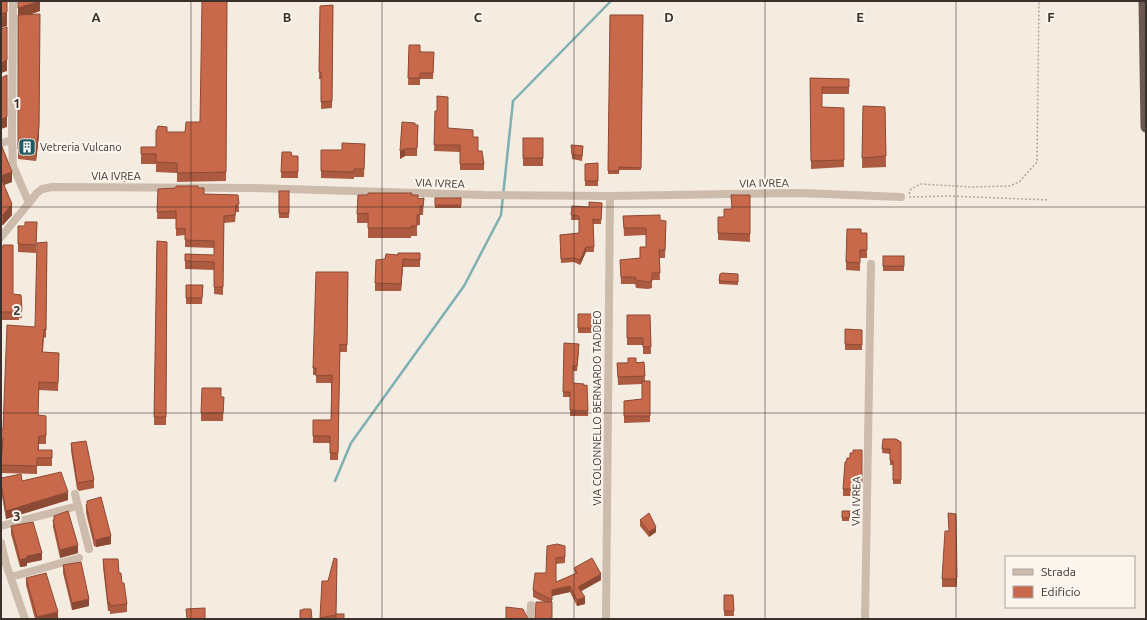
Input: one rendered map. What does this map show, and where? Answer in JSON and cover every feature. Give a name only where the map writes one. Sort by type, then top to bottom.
[{"type":"highway","points":[[1144,1],[1146,127]]},
{"type":"street","points":[[13,1],[13,166],[29,203]]},
{"type":"street","points":[[1,34],[14,29]]},
{"type":"street","points":[[1,144],[12,140]]},
{"type":"street","name":"VIA IVREA","points":[[2,232],[42,189],[52,187],[254,188],[484,195],[610,196],[801,193],[901,197]]},
{"type":"street","name":"VIA COLONNELLO BERNARDO TADDEO","points":[[606,619],[610,196]]},
{"type":"street","name":"VIA IVREA","points":[[865,619],[871,264]]},
{"type":"street","points":[[75,494],[89,550]]},
{"type":"street","points":[[1,526],[78,506]]},
{"type":"street","points":[[1,543],[25,619]]},
{"type":"street","points":[[11,577],[79,558]]},
{"type":"street","points":[[530,619],[531,605]]},
{"type":"path","points":[[1039,1],[1037,162],[1019,182],[1010,186],[972,187],[921,184],[911,189],[908,197],[949,196],[1049,200]]},
{"type":"building","points":[[7,1],[7,12],[1,14],[1,2]]},
{"type":"building","points":[[18,1],[40,1],[18,8]]},
{"type":"building","points":[[202,1],[227,1],[226,172],[177,173],[177,163],[156,162],[156,154],[141,154],[141,147],[156,147],[156,130],[158,126],[167,127],[167,132],[185,132],[186,122],[200,122]]},
{"type":"building","points":[[333,5],[332,101],[321,102],[321,72],[319,72],[320,6]]},
{"type":"building","points":[[40,14],[39,126],[36,151],[18,149],[18,15]]},
{"type":"building","points":[[610,15],[643,15],[641,168],[619,167],[619,171],[608,171]]},
{"type":"building","points":[[7,27],[7,60],[1,63],[1,29]]},
{"type":"building","points":[[409,45],[420,45],[420,52],[434,52],[433,73],[420,73],[420,78],[408,78]]},
{"type":"building","points":[[7,75],[7,117],[1,119],[1,78]]},
{"type":"building","points":[[810,78],[849,79],[849,87],[822,87],[822,107],[844,108],[844,160],[811,161]]},
{"type":"building","points":[[437,96],[448,97],[448,128],[473,130],[473,137],[478,137],[478,151],[482,151],[484,164],[460,164],[460,145],[434,145]]},
{"type":"building","points":[[863,106],[885,107],[886,156],[862,158]]},
{"type":"building","points":[[402,122],[415,123],[415,125],[418,125],[417,148],[400,151]]},
{"type":"building","points":[[523,138],[543,138],[543,158],[523,158]]},
{"type":"building","points":[[342,143],[365,144],[364,169],[354,169],[354,172],[321,171],[321,150],[342,150]]},
{"type":"building","points":[[1,144],[12,172],[1,176]]},
{"type":"building","points":[[571,145],[583,146],[582,156],[572,154]]},
{"type":"building","points":[[282,152],[291,152],[292,156],[298,156],[298,172],[281,172]]},
{"type":"building","points":[[598,163],[598,181],[585,181],[585,164]]},
{"type":"building","points":[[120,171],[127,171],[127,179],[120,179]]},
{"type":"building","points":[[1,178],[12,204],[3,215],[1,214]]},
{"type":"building","points":[[176,186],[198,186],[198,188],[204,188],[204,194],[238,195],[239,204],[236,205],[235,215],[224,216],[223,287],[214,287],[214,262],[185,261],[185,254],[214,255],[214,241],[185,240],[185,228],[176,229],[176,211],[157,212],[158,189],[176,188]]},
{"type":"building","points":[[279,191],[289,191],[289,213],[279,213]]},
{"type":"building","points":[[368,193],[412,193],[411,195],[418,195],[418,199],[424,198],[423,206],[420,206],[420,215],[417,215],[417,226],[411,226],[411,228],[368,228],[368,213],[357,214],[358,195],[368,195]]},
{"type":"building","points":[[731,195],[750,195],[750,234],[718,233],[718,217],[724,217],[724,209],[732,209]]},
{"type":"building","points":[[435,198],[461,198],[461,205],[435,205]]},
{"type":"building","points":[[589,202],[602,203],[601,220],[593,219],[594,247],[586,247],[580,260],[574,258],[561,259],[560,235],[579,233],[579,216],[571,215],[572,206],[589,207]]},
{"type":"building","points":[[660,215],[660,220],[666,221],[665,250],[659,250],[660,273],[652,273],[652,281],[648,282],[636,280],[635,277],[621,277],[620,260],[640,258],[640,247],[646,247],[646,228],[624,228],[623,216]]},
{"type":"building","points":[[25,222],[37,222],[36,245],[18,244],[18,226],[25,226]]},
{"type":"building","points":[[847,229],[861,229],[861,233],[867,233],[867,250],[860,250],[860,263],[846,262]]},
{"type":"building","points":[[157,241],[167,242],[166,417],[154,417]]},
{"type":"building","points":[[47,242],[46,330],[44,329],[42,352],[59,353],[58,383],[39,382],[38,415],[46,416],[46,436],[39,436],[38,450],[52,450],[52,458],[37,458],[37,466],[1,465],[3,438],[1,438],[1,429],[3,429],[7,325],[35,327],[37,243]]},
{"type":"building","points":[[3,245],[13,245],[13,294],[21,295],[22,310],[19,310],[19,312],[1,312],[1,247],[3,247]]},
{"type":"building","points":[[398,253],[420,253],[420,260],[403,259],[401,284],[375,283],[376,260],[385,259],[386,254],[398,255]]},
{"type":"building","points":[[883,256],[904,256],[904,266],[883,266]]},
{"type":"building","points":[[316,272],[348,272],[347,345],[340,344],[338,453],[330,453],[330,436],[313,436],[313,420],[331,420],[332,375],[316,376],[316,368],[313,368]]},
{"type":"building","points":[[720,274],[738,274],[738,282],[719,281]]},
{"type":"building","points":[[186,285],[203,285],[202,298],[186,298]]},
{"type":"building","points":[[578,314],[594,314],[594,320],[599,321],[599,328],[578,328]]},
{"type":"building","points":[[627,315],[650,315],[651,347],[643,347],[643,338],[627,338]]},
{"type":"building","points":[[845,329],[862,330],[862,345],[845,344]]},
{"type":"building","points":[[564,343],[579,344],[577,366],[573,366],[573,383],[584,384],[584,386],[587,385],[588,411],[570,410],[570,392],[563,392]]},
{"type":"building","points":[[628,358],[636,358],[636,363],[644,362],[645,376],[618,377],[617,363],[628,363]]},
{"type":"building","points":[[642,381],[650,381],[650,416],[624,416],[624,401],[642,399]]},
{"type":"building","points":[[202,388],[221,388],[221,397],[224,397],[223,413],[201,413]]},
{"type":"building","points":[[883,439],[896,439],[901,442],[901,480],[893,480],[893,461],[890,460],[890,449],[882,449]]},
{"type":"building","points":[[86,441],[94,480],[79,483],[77,481],[71,443]]},
{"type":"building","points":[[853,450],[862,450],[862,483],[854,482],[853,489],[843,489],[845,462],[847,458],[850,458],[850,453],[853,453]]},
{"type":"building","points":[[61,472],[68,492],[6,511],[1,478],[21,474],[22,481]]},
{"type":"building","points":[[101,497],[111,536],[96,540],[94,538],[86,505],[87,501]]},
{"type":"building","points":[[68,511],[78,545],[60,550],[53,520],[54,516]]},
{"type":"building","points":[[842,511],[850,511],[849,518],[842,518]]},
{"type":"building","points":[[649,513],[656,527],[649,532],[640,520]]},
{"type":"building","points":[[948,513],[956,514],[956,579],[942,579],[945,531],[949,531]]},
{"type":"building","points":[[33,522],[42,553],[27,556],[27,558],[20,560],[11,526]]},
{"type":"building","points":[[557,544],[565,546],[565,557],[556,558],[556,582],[577,573],[574,568],[592,558],[601,574],[578,587],[585,597],[577,600],[570,586],[552,590],[552,600],[533,590],[535,573],[546,573],[547,546]]},
{"type":"building","points":[[334,558],[337,559],[336,615],[320,618],[322,581],[328,581]]},
{"type":"building","points":[[103,559],[118,559],[119,573],[121,573],[122,583],[124,583],[127,604],[110,606],[110,603],[108,603]]},
{"type":"building","points":[[81,562],[89,599],[72,603],[63,565]]},
{"type":"building","points":[[46,573],[58,612],[37,617],[26,578]]},
{"type":"building","points":[[724,595],[733,595],[734,611],[724,611]]},
{"type":"building","points":[[536,602],[552,602],[552,619],[535,619]]},
{"type":"building","points":[[506,607],[523,609],[528,619],[506,619]]},
{"type":"building","points":[[205,608],[205,619],[187,619],[186,609]]},
{"type":"building","points":[[311,609],[312,619],[300,619],[300,610]]},
{"type":"building","points":[[336,614],[344,614],[344,619],[336,619]]},
{"type":"waterway","points":[[335,481],[351,443],[464,286],[501,215],[513,101],[611,1]]},
{"type":"place","name":"Vetreria Vulcano","points":[[27,147]]}]
